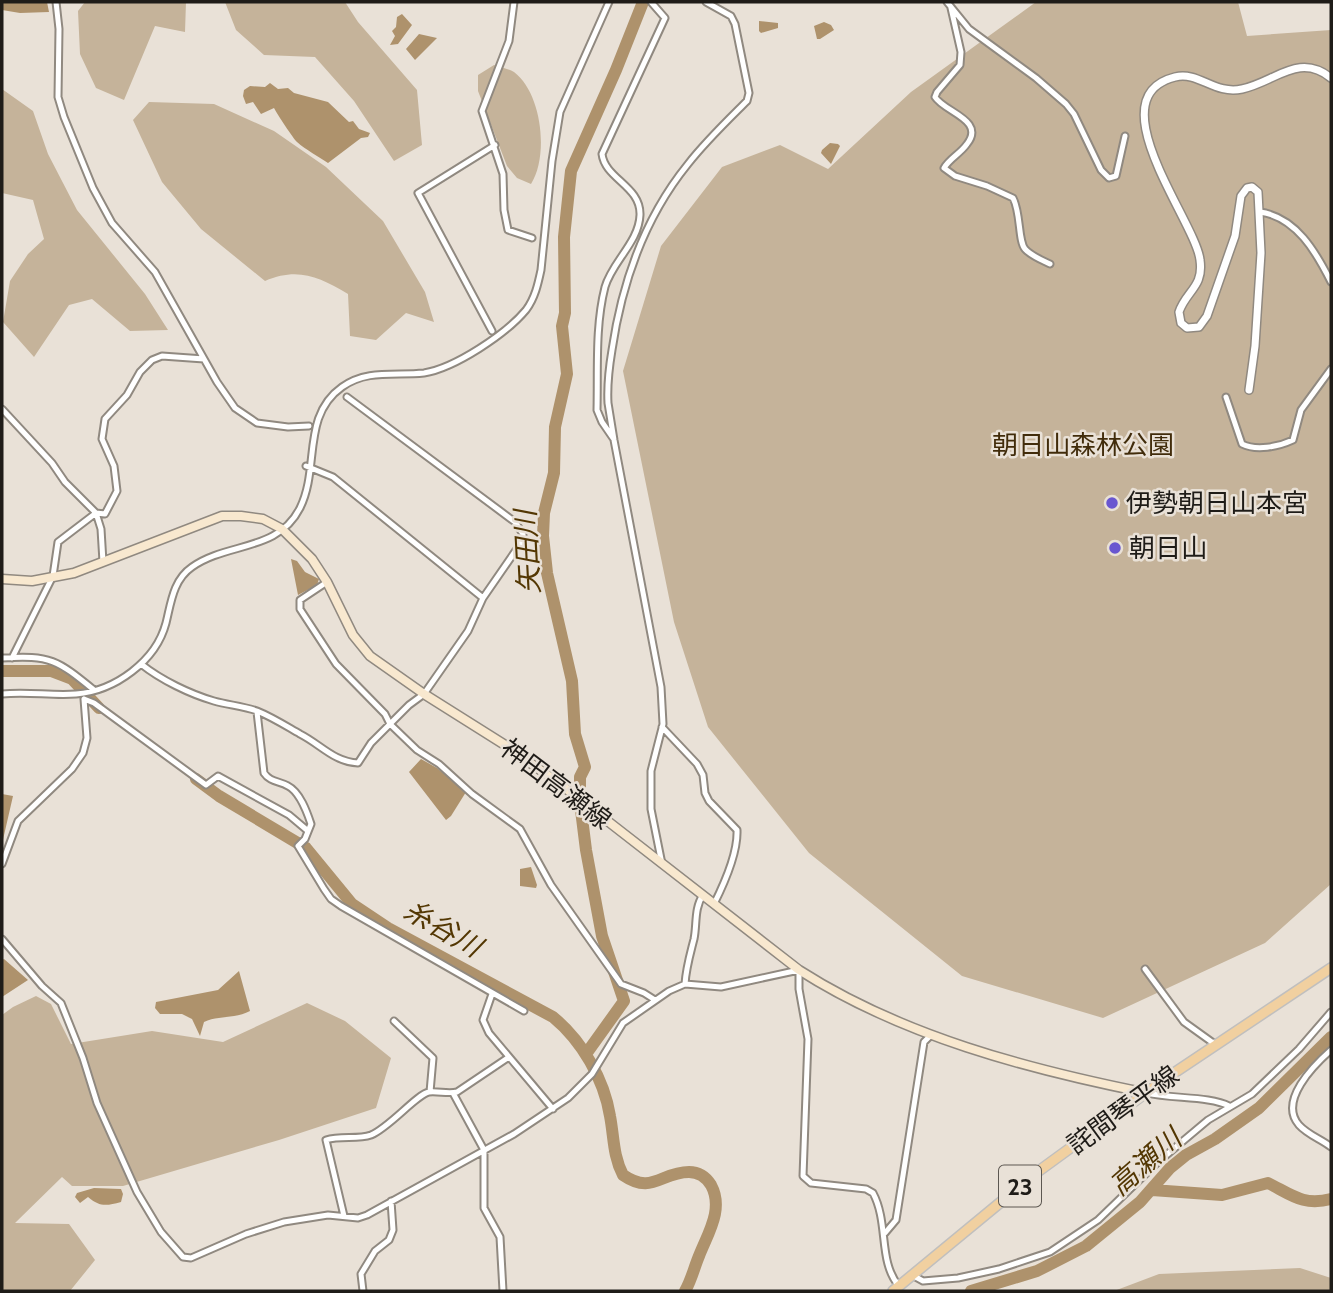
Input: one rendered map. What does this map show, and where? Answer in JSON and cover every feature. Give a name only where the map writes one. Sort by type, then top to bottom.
[{"type":"main road","name":"神田高瀬線","points":[[2,579],[52,579],[222,516],[263,519],[282,529],[312,559],[327,582],[353,635],[370,656],[516,753],[819,983],[931,1035],[1069,1077],[1147,1093]]},
{"type":"main road","name":"詫間琴平線","points":[[896,1289],[1035,1173],[1216,1045],[1331,968]]},
{"type":"street","points":[[56,2],[60,29],[58,97],[93,188],[111,223],[155,272],[235,408],[248,419],[272,426],[309,426]]},
{"type":"street","points":[[514,2],[509,41],[482,111],[503,174],[504,210],[508,230],[532,238]]},
{"type":"street","points":[[84,696],[114,682],[141,664],[156,648],[163,634],[175,590],[191,567],[264,541],[279,533],[299,511],[306,493],[318,416],[327,401],[342,387],[370,375],[411,374],[442,368],[474,352],[526,309],[533,298],[541,271],[552,161],[560,112],[609,2]]},
{"type":"street","points":[[614,440],[597,410],[598,325],[605,286],[612,269],[637,230],[640,216],[639,203],[632,191],[603,163],[602,154],[664,18],[651,2]]},
{"type":"street","points":[[662,864],[651,809],[651,771],[662,727],[661,687],[614,440],[608,402],[608,376],[620,310],[639,245],[660,205],[687,165],[747,101],[748,93],[735,24],[731,16],[706,2]]},
{"type":"street","points":[[949,5],[969,29],[1036,78],[1066,104],[1074,114],[1101,170],[1109,178],[1116,176],[1125,136]]},
{"type":"street","points":[[949,5],[961,52],[960,65],[935,97],[941,106],[964,118],[969,123],[971,133],[969,142],[944,168],[954,176],[987,186],[1013,198],[1019,214],[1022,244],[1029,253],[1050,264]]},
{"type":"street","points":[[1249,390],[1255,346],[1261,253],[1258,192],[1255,188],[1247,188],[1241,197],[1235,236],[1208,316],[1199,327],[1187,328],[1181,323],[1179,313],[1200,280],[1200,255],[1154,160],[1145,114],[1146,103],[1152,93],[1168,80],[1184,76],[1193,77],[1219,89],[1237,90],[1299,67],[1316,69],[1331,78]]},
{"type":"street","points":[[492,331],[418,193],[495,145]]},
{"type":"street","points":[[1260,212],[1284,221],[1300,232],[1331,282]]},
{"type":"street","points":[[12,658],[33,611],[52,579],[58,542],[96,513],[105,514],[117,491],[114,466],[102,439],[105,419],[127,395],[140,372],[152,360],[162,356],[204,359]]},
{"type":"street","points":[[1226,397],[1242,444],[1252,449],[1286,443],[1293,440],[1301,410],[1331,369]]},
{"type":"street","points":[[141,664],[179,686],[211,700],[257,712],[302,734],[335,757],[351,762],[358,762],[371,743],[409,705],[424,694],[468,631],[482,598],[523,540],[523,534],[515,522],[347,397]]},
{"type":"street","points":[[2,409],[52,463],[65,482],[96,513],[101,529],[103,562]]},
{"type":"street","points":[[308,467],[333,477],[482,598]]},
{"type":"street","points":[[327,582],[304,596],[300,600],[300,609],[336,664],[417,750],[439,764],[472,794],[520,829],[551,885],[621,984],[655,1000]]},
{"type":"street","points":[[2,658],[43,658],[62,665],[94,690]]},
{"type":"street","points":[[2,694],[25,691],[84,696],[206,785],[218,776],[289,815],[308,831]]},
{"type":"street","points":[[2,864],[18,821],[80,760],[87,738],[84,696]]},
{"type":"street","points":[[257,712],[264,774],[267,779],[290,786],[295,791],[311,824],[298,846],[331,899],[524,1011]]},
{"type":"street","points":[[662,727],[697,764],[703,775],[709,801],[737,830],[727,878],[714,904]]},
{"type":"street","points":[[685,984],[687,958],[694,939],[702,895]]},
{"type":"street","points":[[2,939],[42,986],[61,1003],[97,1102],[137,1192],[161,1232],[183,1257],[198,1257],[246,1234],[284,1222],[328,1215],[358,1218],[367,1215],[514,1134],[553,1109],[590,1077],[623,1023],[655,1000],[685,984],[721,987],[799,970],[799,989],[808,1039],[803,1176],[811,1183],[870,1190],[876,1197],[885,1233],[889,1271],[896,1289]]},
{"type":"street","points":[[1145,969],[1184,1022],[1216,1045]]},
{"type":"street","points":[[492,994],[483,1020],[489,1033],[553,1109]]},
{"type":"street","points":[[912,1275],[923,1281],[958,1278],[999,1269],[1050,1252],[1098,1220],[1176,1146],[1208,1120],[1251,1094],[1298,1049],[1331,1012]]},
{"type":"street","points":[[394,1021],[433,1058],[430,1092]]},
{"type":"street","points":[[885,1233],[895,1220],[924,1042],[931,1035]]},
{"type":"street","points":[[1331,1050],[1312,1067],[1302,1082],[1295,1098],[1293,1114],[1298,1124],[1331,1147]]},
{"type":"street","points":[[344,1216],[326,1140],[337,1136],[369,1135],[389,1125],[423,1095],[430,1092],[453,1093],[509,1057]]},
{"type":"street","points":[[453,1093],[484,1150],[484,1208],[500,1237],[503,1291]]},
{"type":"street","points":[[1147,1093],[1180,1099],[1219,1101],[1229,1106]]},
{"type":"street","points":[[362,1291],[361,1274],[375,1251],[389,1240],[393,1230],[391,1201]]},
{"type":"green space","points":[[85,2],[186,2],[185,32],[155,26],[124,100],[96,88],[80,54],[78,11]]},
{"type":"green space","points":[[225,2],[345,2],[358,22],[417,90],[422,145],[394,161],[354,101],[315,57],[264,55],[236,30]]},
{"type":"green space","name":"朝日山森林公園","points":[[1036,2],[1238,2],[1247,36],[1331,30],[1331,884],[1265,943],[1103,1018],[962,976],[809,853],[708,727],[674,622],[623,371],[661,246],[722,167],[780,145],[828,169],[911,92]]},
{"type":"green space","points":[[494,65],[514,72],[524,82],[536,109],[540,125],[540,158],[531,184],[517,178],[507,166],[478,91],[478,75]]},
{"type":"green space","points":[[2,89],[33,111],[48,154],[77,210],[145,294],[168,330],[130,331],[92,299],[69,305],[34,357],[3,322],[10,281],[28,254],[44,239],[33,200],[2,193]]},
{"type":"green space","points":[[149,102],[214,104],[274,131],[326,167],[383,221],[425,292],[434,322],[406,313],[376,340],[350,336],[348,294],[318,279],[298,274],[265,281],[201,229],[162,182],[133,120]]},
{"type":"green space","points":[[36,996],[51,1004],[71,1044],[152,1031],[223,1042],[307,1003],[345,1021],[391,1058],[376,1108],[123,1186],[72,1186],[62,1177],[15,1223],[69,1224],[95,1260],[70,1291],[2,1291],[2,1015]]},
{"type":"green space","points":[[1300,1268],[1331,1278],[1331,1291],[1114,1291],[1159,1274]]},
{"type":"shaded area","points":[[2,2],[47,2],[49,12],[20,13],[2,10]]},
{"type":"shaded area","points":[[402,14],[412,25],[398,44],[390,45],[395,36],[392,31],[396,27],[397,17]]},
{"type":"shaded area","points":[[759,21],[778,23],[778,28],[761,33]]},
{"type":"shaded area","points":[[824,22],[834,30],[817,39],[814,26]]},
{"type":"shaded area","points":[[419,34],[437,38],[415,60],[406,49]]},
{"type":"shaded area","points":[[270,83],[278,89],[288,88],[294,93],[328,102],[349,122],[353,121],[359,129],[370,133],[368,137],[361,138],[328,163],[297,142],[274,108],[261,114],[253,102],[246,104],[244,90],[250,86],[265,87]]},
{"type":"shaded area","points":[[830,143],[840,146],[831,164],[821,153]]},
{"type":"shaded area","points":[[291,559],[297,561],[305,572],[319,579],[317,585],[298,595]]},
{"type":"shaded area","points":[[421,759],[437,768],[466,792],[446,820],[409,772]]},
{"type":"shaded area","points":[[2,794],[13,796],[2,844]]},
{"type":"shaded area","points":[[531,867],[536,888],[520,886],[520,869]]},
{"type":"shaded area","points":[[2,960],[28,980],[2,997]]},
{"type":"shaded area","points":[[239,971],[250,1011],[204,1022],[200,1036],[192,1019],[182,1014],[160,1014],[155,1008],[156,1002],[218,990]]},
{"type":"shaded area","points":[[94,1188],[121,1189],[121,1202],[103,1205],[88,1197],[80,1203],[75,1197],[77,1193]]},
{"type":"waterway","name":"矢田川","points":[[586,1054],[624,1001],[602,936],[586,850],[580,802],[580,777],[585,767],[575,734],[572,681],[547,573],[543,536],[544,513],[554,473],[555,427],[567,374],[562,326],[565,313],[564,237],[571,171],[643,2]]},
{"type":"waterway","name":"糸谷川","points":[[2,671],[51,671],[72,679],[99,708]]},
{"type":"waterway","name":"糸谷川","points":[[196,779],[219,796],[306,848],[352,904],[388,928],[553,1017],[564,1027],[582,1049],[603,1088],[616,1154],[623,1175],[633,1181],[649,1183],[679,1173],[692,1172],[702,1176],[711,1185],[716,1203],[713,1221],[685,1291]]},
{"type":"waterway","name":"高瀬川","points":[[971,1291],[1037,1271],[1086,1246],[1140,1202],[1170,1168],[1186,1155],[1215,1139],[1259,1108],[1331,1037]]},
{"type":"waterway","points":[[1152,1190],[1222,1195],[1268,1183],[1305,1200],[1331,1199]]},
{"type":"place","name":"伊勢朝日山本宮","points":[[1112,503]]},
{"type":"place","name":"朝日山","points":[[1115,548]]}]
